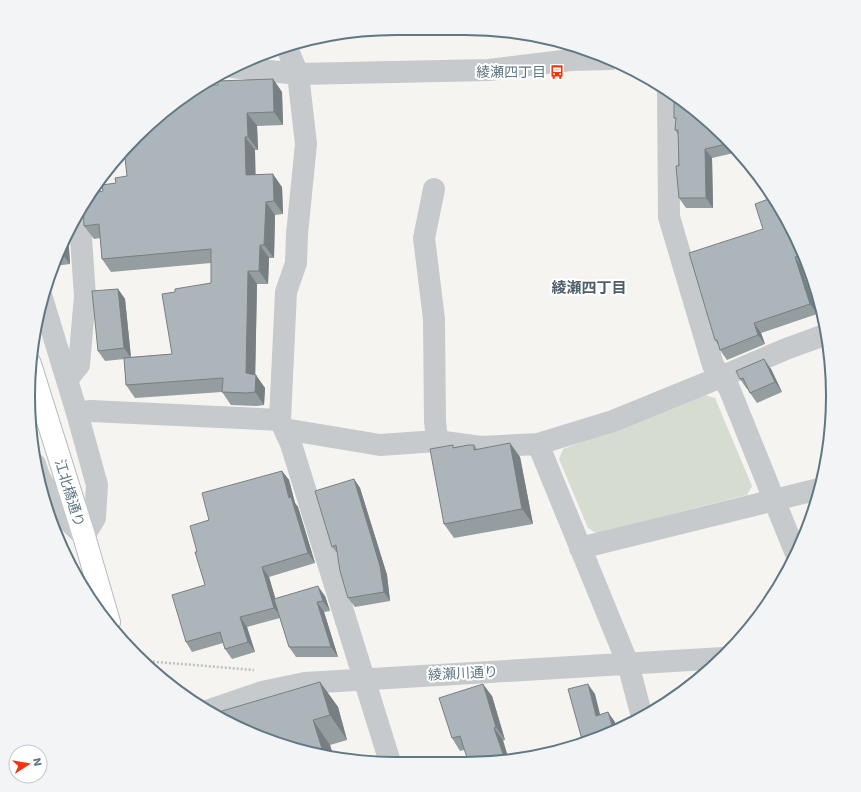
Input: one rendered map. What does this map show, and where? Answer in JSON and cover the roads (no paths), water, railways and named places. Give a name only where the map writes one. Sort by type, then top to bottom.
[{"type":"main road","name":"江北橋通り","points":[[36,382],[105,610]]},
{"type":"street","points":[[288,51],[298,74],[306,144],[297,234],[296,263],[286,292],[282,424],[291,444],[388,757]]},
{"type":"street","points":[[244,68],[298,74],[489,70],[571,60],[596,59]]},
{"type":"street","points":[[668,97],[668,217],[713,364],[729,388],[793,547]]},
{"type":"street","points":[[434,189],[424,238],[434,318],[435,421],[437,442]]},
{"type":"street","points":[[68,380],[79,365],[85,296],[80,221]]},
{"type":"street","points":[[46,309],[68,380],[97,485],[95,518],[84,536],[57,510],[49,494]]},
{"type":"street","points":[[77,412],[91,411],[282,424],[380,445],[437,442],[481,447],[538,444],[613,421],[722,377],[786,349],[821,336]]},
{"type":"street","points":[[538,444],[628,664],[641,712]]},
{"type":"street","points":[[580,548],[814,490]]},
{"type":"street","name":"綾瀬川通り","points":[[214,709],[262,692],[305,683],[363,678],[712,659]]},
{"type":"place","name":"綾瀬四丁目","points":[[557,72]]},
{"type":"district","name":"綾瀬四丁目","points":[[589,288]]}]
